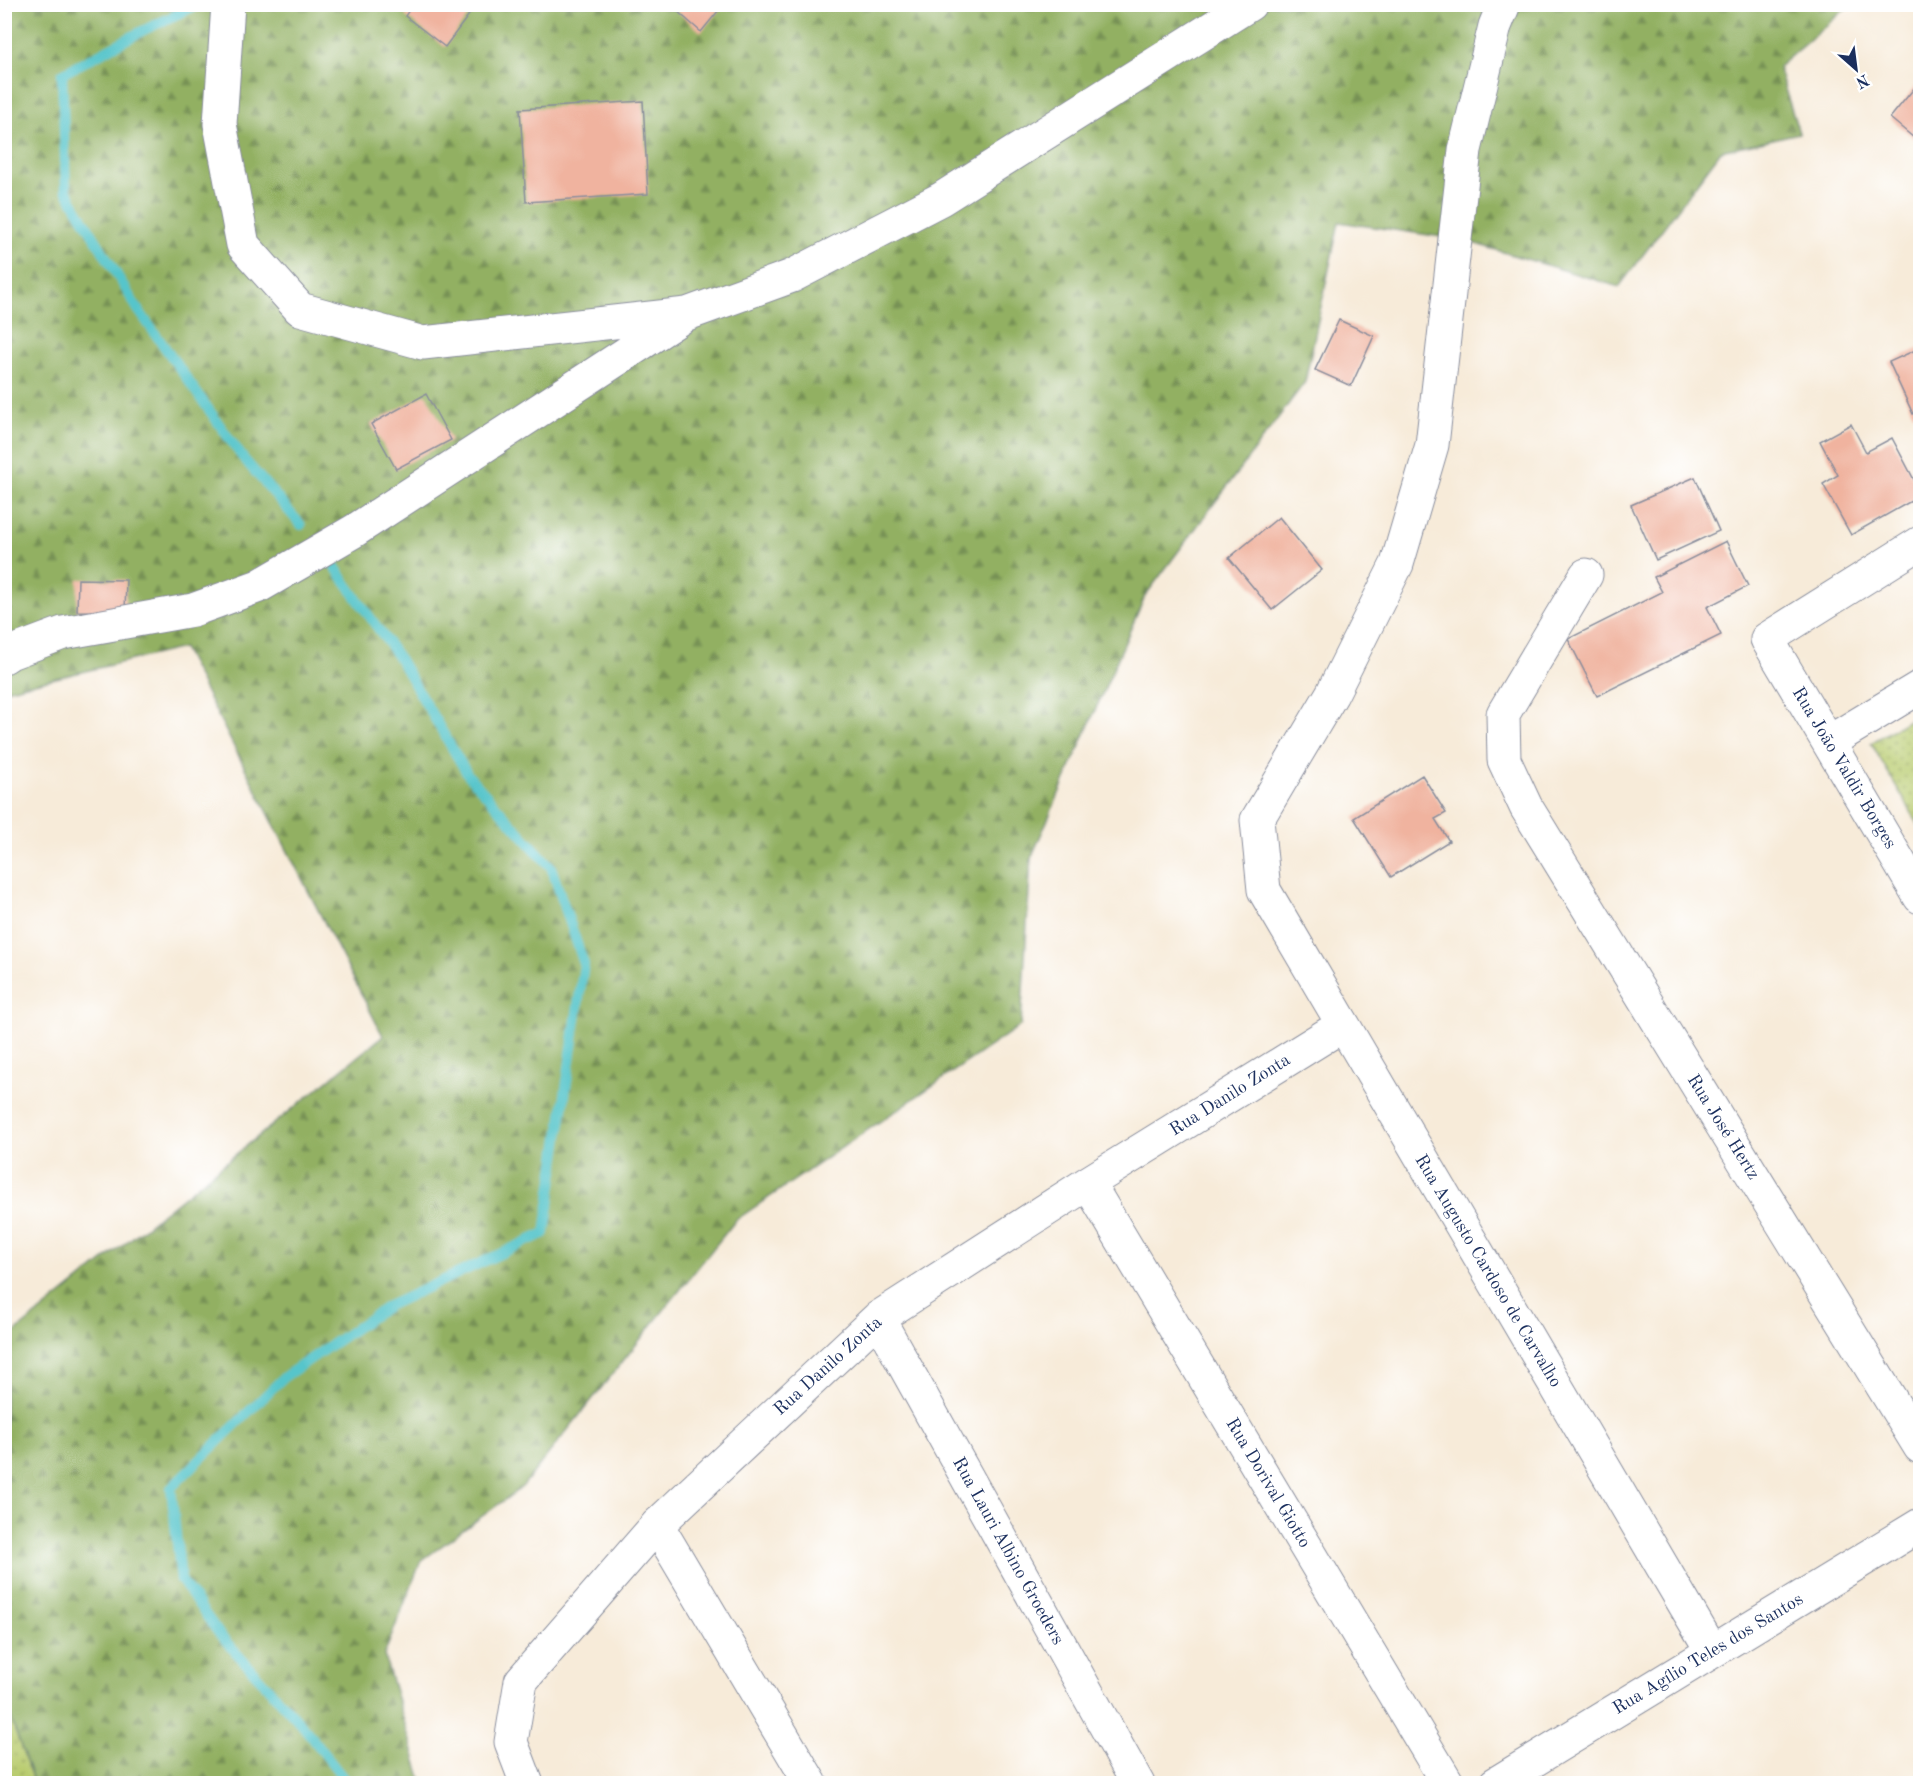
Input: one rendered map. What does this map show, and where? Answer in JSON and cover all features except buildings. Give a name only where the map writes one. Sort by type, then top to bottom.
[{"type":"street","points":[[228,4],[219,124],[243,245],[300,309],[423,343],[687,314]]},
{"type":"street","points":[[4,657],[63,633],[194,610],[260,586],[354,531],[687,314],[792,276],[941,199],[1251,4]]},
{"type":"street","name":"Rua Augusto Cardoso de Carvalho","points":[[1504,4],[1495,26],[1466,150],[1432,445],[1397,564],[1332,694],[1257,820],[1264,890],[1712,1651]]},
{"type":"street","name":"Rua João Valdir Borges","points":[[1920,543],[1767,639],[1920,897]]},
{"type":"street","name":"Rua José Hertz","points":[[1586,574],[1503,714],[1504,760],[1526,807],[1920,1447]]},
{"type":"street","points":[[1829,742],[1920,687]]},
{"type":"street","name":"Rua Danilo Zonta","points":[[527,1784],[511,1742],[521,1681],[657,1525],[878,1318],[1088,1183],[1343,1025]]},
{"type":"street","name":"Rua Dorival Giotto","points":[[1088,1183],[1448,1784]]},
{"type":"street","name":"Rua Lauri Albino Groeders","points":[[878,1318],[1138,1784]]},
{"type":"street","name":"Rua Agílio Teles dos Santos","points":[[1495,1784],[1920,1524]]},
{"type":"street","points":[[657,1525],[811,1784]]},
{"type":"green space","points":[[4,5],[1850,5],[1778,67],[1799,133],[1721,151],[1619,287],[1463,240],[1339,222],[1305,382],[1145,596],[1031,858],[1021,1025],[736,1220],[522,1487],[421,1561],[384,1655],[423,1784],[34,1783],[5,1702],[5,1340],[383,1036],[183,648],[5,690]]},
{"type":"green space","points":[[1920,713],[1920,827],[1871,743]]},
{"type":"green space","points":[[5,1702],[34,1783],[5,1783]]},
{"type":"waterway","points":[[199,4],[142,31],[62,74],[66,190],[137,308],[243,458],[301,525]]},
{"type":"waterway","points":[[326,554],[400,660],[468,775],[551,867],[584,964],[545,1233],[388,1306],[284,1377],[171,1488],[181,1580],[220,1635],[302,1725],[348,1784]]}]
